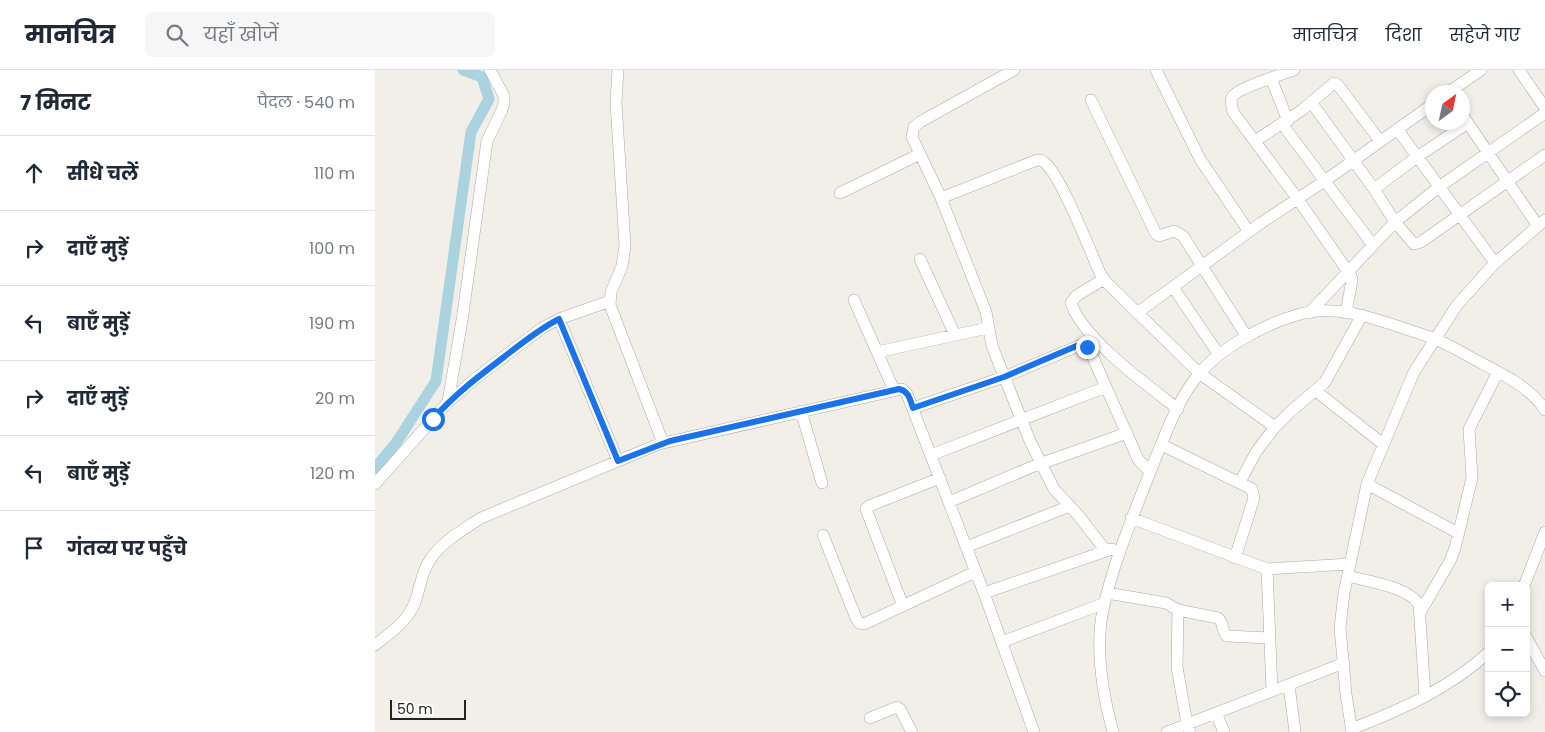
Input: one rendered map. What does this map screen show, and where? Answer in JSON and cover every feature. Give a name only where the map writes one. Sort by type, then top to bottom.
[{"type":"street","points":[[448,402],[463,314],[487,141],[504,103],[504,96],[490,70]]},
{"type":"street","points":[[618,70],[616,102],[625,246],[622,266],[611,292],[610,305],[663,443]]},
{"type":"street","points":[[1014,70],[920,122],[914,127],[912,137],[941,198],[986,312],[992,346],[1041,464],[1054,489],[1078,515],[1106,552]]},
{"type":"street","points":[[1156,70],[1200,159],[1249,232]]},
{"type":"street","points":[[1293,70],[1241,90],[1232,97],[1231,103],[1233,112],[1348,271],[1351,280],[1346,313]]},
{"type":"street","points":[[1460,70],[1467,80]]},
{"type":"street","points":[[1460,85],[1481,70]]},
{"type":"street","points":[[1519,70],[1545,108]]},
{"type":"street","points":[[1271,78],[1285,123],[1373,245]]},
{"type":"street","points":[[1255,141],[1285,123],[1331,84],[1336,83],[1380,141]]},
{"type":"street","points":[[1091,100],[1155,234],[1159,236],[1174,231],[1180,234],[1203,265],[1247,336]]},
{"type":"street","points":[[1311,102],[1354,160],[1395,222],[1412,242],[1416,244],[1545,155]]},
{"type":"street","points":[[1137,313],[1297,198],[1326,180],[1425,110]]},
{"type":"street","points":[[1309,313],[1395,222],[1487,152],[1545,113]]},
{"type":"street","points":[[1470,126],[1508,182],[1541,223],[1495,263],[1457,305],[1414,372],[1367,484],[1344,593],[1340,628],[1352,730],[1399,710],[1425,696],[1474,666],[1485,656]]},
{"type":"street","points":[[1397,129],[1495,263]]},
{"type":"street","points":[[1374,189],[1451,130]]},
{"type":"street","points":[[840,193],[920,154]]},
{"type":"street","points":[[941,198],[1037,160],[1042,160],[1061,188],[1105,280],[1199,373],[1275,427]]},
{"type":"street","points":[[920,260],[955,335]]},
{"type":"street","points":[[1105,280],[1076,296],[1071,303],[1074,313],[1122,364],[1178,409]]},
{"type":"street","points":[[1173,287],[1219,355]]},
{"type":"street","points":[[854,300],[894,390]]},
{"type":"street","points":[[375,484],[448,402],[476,378],[542,328],[559,319],[610,301]]},
{"type":"street","points":[[1113,732],[1106,709],[1099,664],[1100,630],[1106,598],[1131,518],[1178,409],[1189,387],[1199,373],[1219,355],[1247,336],[1298,314],[1325,310],[1362,315],[1435,338],[1499,372],[1526,390],[1545,410]]},
{"type":"street","points":[[1240,482],[1256,452],[1275,427],[1325,382],[1362,315]]},
{"type":"street","points":[[559,319],[618,461]]},
{"type":"street","points":[[877,352],[988,328]]},
{"type":"street","points":[[1084,345],[1088,330]]},
{"type":"street","points":[[913,408],[1004,377],[1081,344],[1090,351],[1138,459],[1150,472]]},
{"type":"street","points":[[1421,611],[1450,561],[1459,533],[1472,478],[1469,429],[1499,372]]},
{"type":"street","points":[[931,455],[1106,387]]},
{"type":"street","points":[[375,644],[399,626],[408,616],[417,596],[423,571],[431,558],[461,531],[481,518],[663,443],[899,389],[905,391],[913,408],[984,593],[1034,732]]},
{"type":"street","points":[[1316,391],[1383,444]]},
{"type":"street","points":[[801,411],[822,483]]},
{"type":"street","points":[[949,502],[1041,464],[1127,433]]},
{"type":"street","points":[[1162,445],[1249,486],[1254,493],[1235,558]]},
{"type":"street","points":[[903,606],[866,509],[869,506],[940,478]]},
{"type":"street","points":[[1367,484],[1459,533]]},
{"type":"street","points":[[966,547],[1070,506]]},
{"type":"street","points":[[1131,518],[1267,569],[1350,564]]},
{"type":"street","points":[[823,535],[859,623],[868,624],[975,572]]},
{"type":"street","points":[[1526,582],[1544,537]]},
{"type":"street","points":[[984,593],[1121,546]]},
{"type":"street","points":[[1267,569],[1273,691]]},
{"type":"street","points":[[1348,576],[1404,592],[1419,604],[1421,611],[1425,696]]},
{"type":"street","points":[[1001,642],[1106,598],[1166,603],[1178,610],[1218,618],[1221,620],[1224,634],[1227,636],[1270,638]]},
{"type":"street","points":[[1178,610],[1177,667],[1188,728]]},
{"type":"street","points":[[1530,644],[1545,671]]},
{"type":"street","points":[[1167,732],[1188,728],[1216,713],[1344,663]]},
{"type":"street","points":[[1289,685],[1295,732]]},
{"type":"street","points":[[870,718],[897,707],[900,709],[912,732]]},
{"type":"street","points":[[1216,713],[1224,732]]},
{"type":"waterway","points":[[375,468],[396,443],[436,381],[471,132],[489,99],[482,77],[463,70]]},
{"type":"route","points":[[433,419],[448,402],[476,378],[542,328],[559,319],[618,461],[670,441],[761,422],[899,389],[905,391],[913,408],[1004,377],[1081,344],[1087,347]]}]
